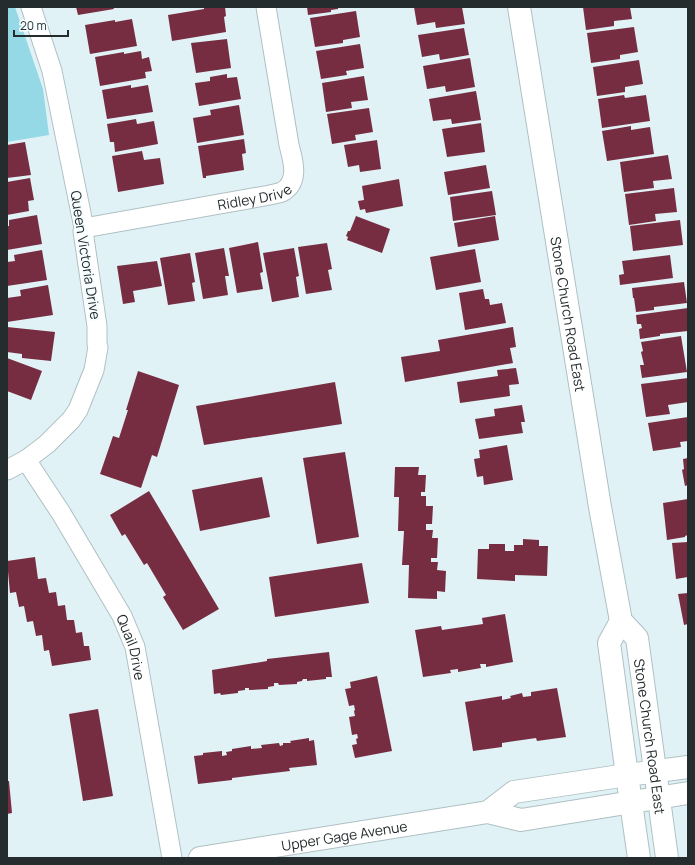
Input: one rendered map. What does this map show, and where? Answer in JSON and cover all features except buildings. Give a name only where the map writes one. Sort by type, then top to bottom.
[{"type":"main road","name":"Stone Church Road East","points":[[519,7],[598,491],[621,621],[637,638],[667,858]]},
{"type":"main road","name":"Stone Church Road East","points":[[621,621],[609,643],[626,774],[639,858]]},
{"type":"main road","name":"Upper Gage Avenue","points":[[488,812],[514,792],[626,774],[688,767]]},
{"type":"main road","name":"Upper Gage Avenue","points":[[200,858],[488,812],[521,820],[630,801],[688,793]]},
{"type":"street","name":"Queen Victoria Drive","points":[[7,470],[26,460],[55,437],[78,410],[94,370],[98,347],[97,326],[83,231],[84,228],[52,71],[31,7]]},
{"type":"street","name":"Ridley Drive","points":[[84,228],[270,195],[282,192],[291,184],[294,176],[293,160],[289,145],[266,7]]},
{"type":"street","name":"Quail Drive","points":[[26,460],[61,513],[122,616],[134,647],[172,858]]},
{"type":"shaded area","points":[[7,7],[15,7],[43,89],[49,135],[7,142]]}]
